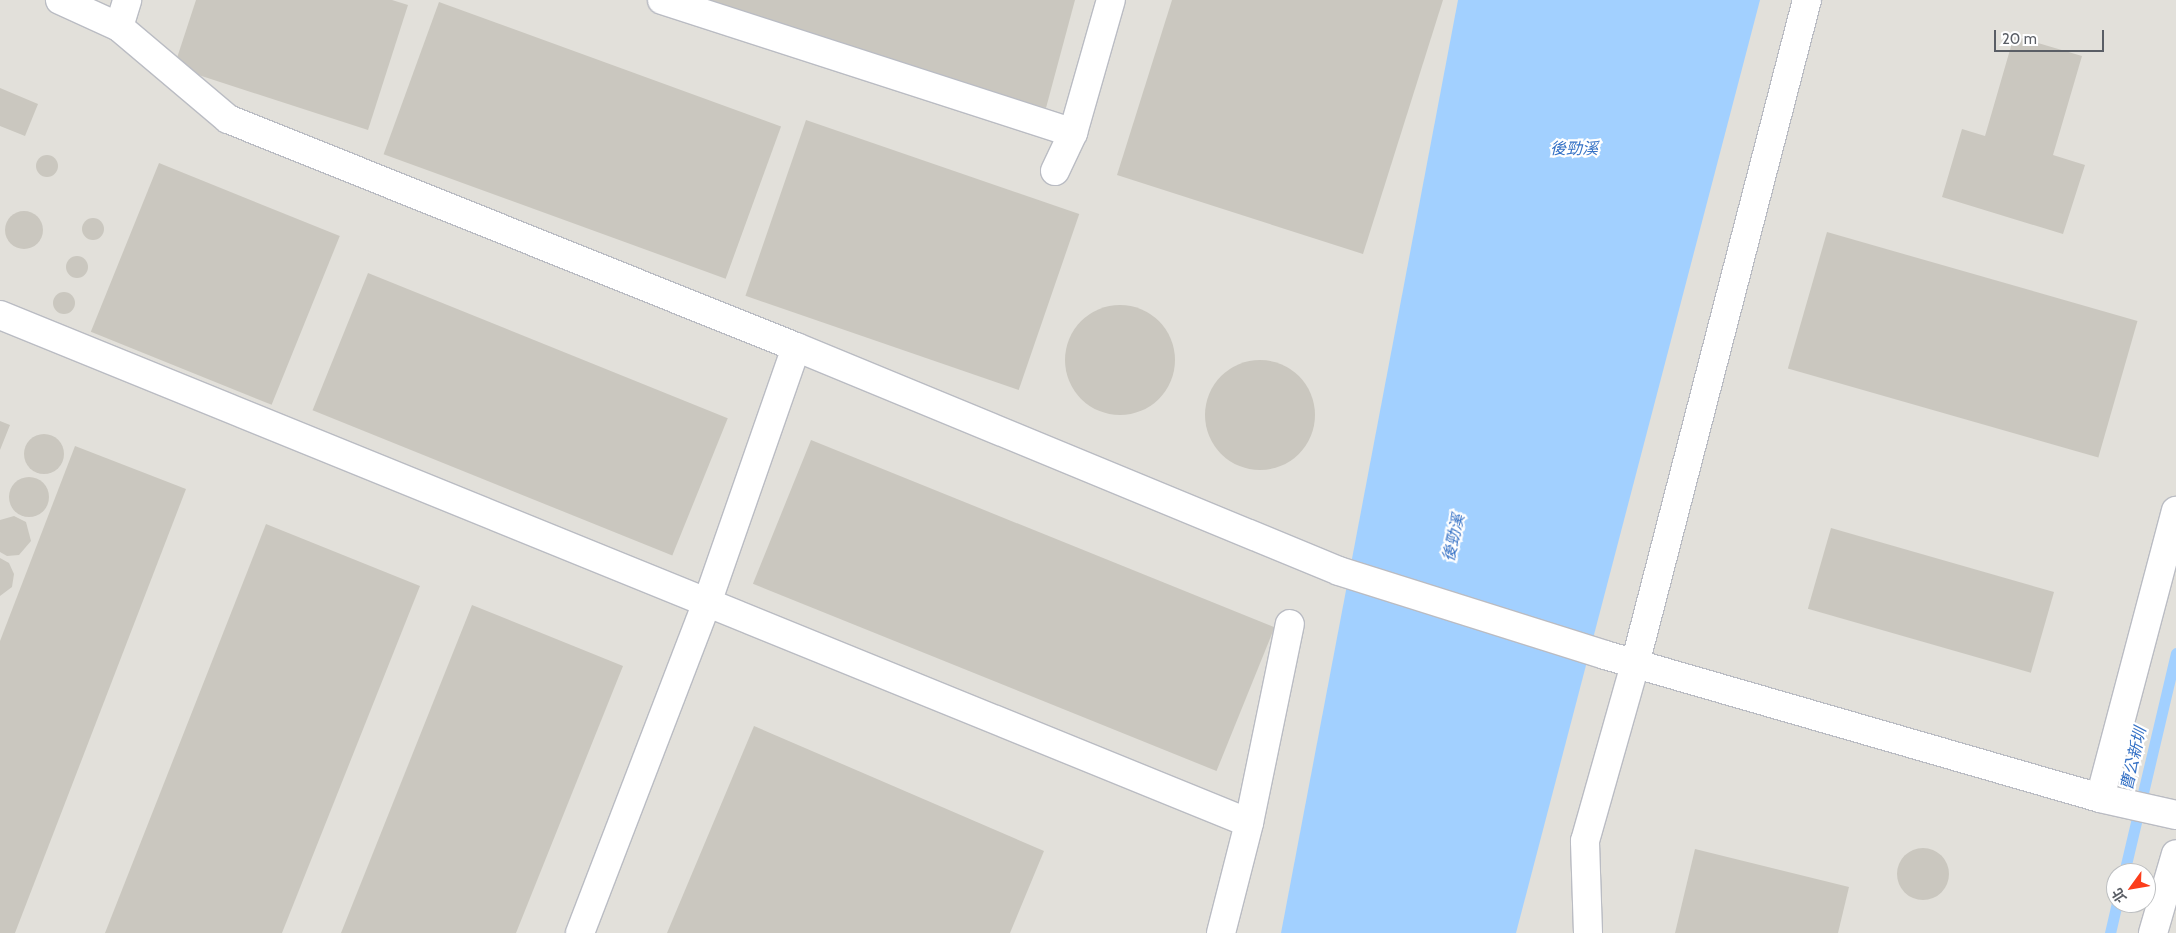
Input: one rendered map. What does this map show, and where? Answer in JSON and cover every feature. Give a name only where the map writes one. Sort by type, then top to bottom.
[{"type":"lane","points":[[60,0],[119,27],[228,118],[796,346],[1339,571],[1635,664],[2109,800],[2174,814]]},
{"type":"lane","points":[[119,27],[127,0]]},
{"type":"lane","points":[[662,0],[1073,133]]},
{"type":"lane","points":[[1055,171],[1073,133],[1111,0]]},
{"type":"lane","points":[[1588,933],[1585,841],[1635,664],[1807,0]]},
{"type":"lane","points":[[0,315],[1249,823]]},
{"type":"lane","points":[[580,933],[707,603],[796,346]]},
{"type":"lane","points":[[2109,800],[2176,511]]},
{"type":"lane","points":[[1221,933],[1249,823],[1290,624]]},
{"type":"lane","points":[[2153,933],[2176,854]]},
{"type":"shaded area","points":[[0,0],[2176,0],[2176,933],[0,933]]},
{"type":"water","name":"後勁溪","points":[[1458,0],[1760,0],[1516,933],[1281,933]]},
{"type":"building","points":[[196,0],[392,0],[408,5],[368,130],[174,67]]},
{"type":"building","points":[[660,0],[1075,0],[1046,108]]},
{"type":"building","points":[[1172,0],[1443,0],[1363,254],[1117,175]]},
{"type":"building","points":[[439,2],[781,126],[726,279],[384,154]]},
{"type":"building","points":[[2014,36],[2082,56],[2053,155],[2085,165],[2063,234],[1942,197],[1962,129],[1985,136]]},
{"type":"building","points":[[0,88],[38,104],[25,136],[0,126]]},
{"type":"building","points":[[806,120],[1079,214],[1019,390],[745,296]]},
{"type":"building","points":[[47,155],[55,158],[58,166],[55,174],[47,177],[39,174],[36,166],[39,158]]},
{"type":"building","points":[[159,163],[340,236],[272,405],[91,332]]},
{"type":"building","points":[[24,211],[38,216],[43,230],[38,244],[24,249],[10,244],[5,230],[10,216]]},
{"type":"building","points":[[93,218],[101,221],[104,229],[101,237],[93,240],[85,237],[82,229],[85,221]]},
{"type":"building","points":[[1827,232],[2137,321],[2098,458],[1788,368]]},
{"type":"building","points":[[77,256],[85,259],[88,267],[85,275],[77,278],[69,275],[66,267],[69,259]]},
{"type":"building","points":[[368,273],[728,418],[672,556],[313,410]]},
{"type":"building","points":[[64,292],[72,295],[75,303],[72,311],[64,314],[56,311],[53,303],[56,295]]},
{"type":"building","points":[[1120,305],[1141,309],[1159,321],[1171,339],[1175,360],[1171,381],[1159,399],[1141,411],[1120,415],[1099,411],[1081,399],[1069,381],[1065,360],[1069,339],[1081,321],[1099,309]]},
{"type":"building","points":[[1260,360],[1281,364],[1299,376],[1311,394],[1315,415],[1311,436],[1299,454],[1281,466],[1260,470],[1239,466],[1221,454],[1209,436],[1205,415],[1209,394],[1221,376],[1239,364]]},
{"type":"building","points":[[0,421],[10,425],[0,450]]},
{"type":"building","points":[[44,434],[58,440],[64,454],[58,468],[44,474],[30,468],[24,454],[30,440]]},
{"type":"building","points":[[811,440],[1275,627],[1217,771],[753,584]]},
{"type":"building","points":[[75,446],[186,489],[15,933],[0,933],[0,641]]},
{"type":"building","points":[[29,477],[43,483],[49,497],[43,511],[29,517],[15,511],[9,497],[15,483]]},
{"type":"building","points":[[14,516],[26,522],[31,541],[19,555],[7,556],[0,552],[0,520]]},
{"type":"building","points":[[266,524],[420,586],[282,933],[105,933]]},
{"type":"building","points":[[1831,528],[2054,592],[2031,673],[1808,609]]},
{"type":"building","points":[[0,558],[9,563],[14,574],[12,587],[0,596]]},
{"type":"building","points":[[472,605],[623,666],[516,933],[341,933]]},
{"type":"building","points":[[754,726],[1044,851],[1010,933],[667,933]]},
{"type":"building","points":[[1918,848],[1928,848],[1942,855],[1949,869],[1949,879],[1942,893],[1928,900],[1918,900],[1908,896],[1901,889],[1897,879],[1897,869],[1901,859],[1908,852]]},
{"type":"building","points":[[1695,849],[1849,887],[1838,933],[1675,933]]},
{"type":"waterway","name":"曹公新圳","points":[[2126,863],[2176,653]]},
{"type":"waterway","name":"曹公新圳","points":[[2110,933],[2115,913]]}]
